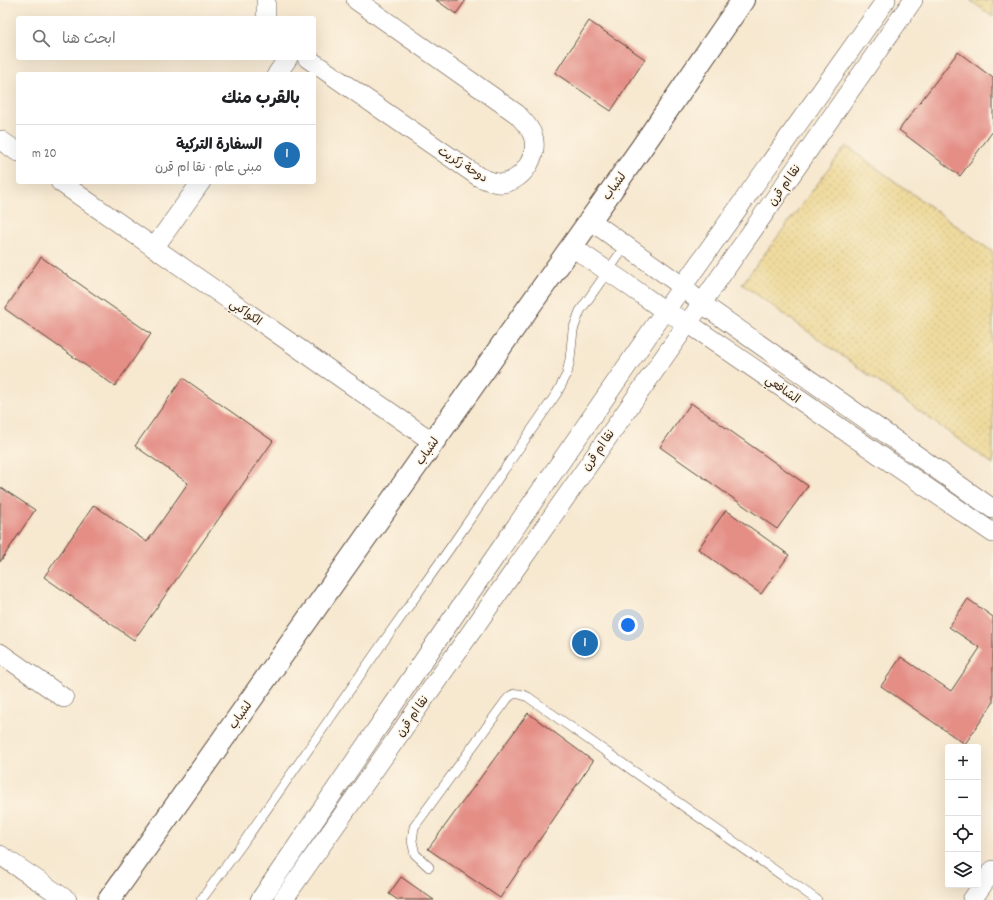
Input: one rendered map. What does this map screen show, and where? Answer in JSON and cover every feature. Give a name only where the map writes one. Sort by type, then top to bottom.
[{"type":"street","points":[[266,0],[266,16]]},
{"type":"street","name":"دوحة زكريت","points":[[310,60],[479,177],[490,182],[503,183],[516,178],[528,166],[534,150],[533,137],[528,126],[516,114],[356,0]]},
{"type":"street","name":"لشباب","points":[[112,898],[572,247],[743,0]]},
{"type":"street","name":"نقا ام قرن","points":[[260,900],[682,286],[886,0]]},
{"type":"street","name":"نقا ام قرن","points":[[283,900],[688,323],[912,0]]},
{"type":"street","points":[[278,72],[287,60]]},
{"type":"street","points":[[0,140],[16,151]]},
{"type":"street","name":"الكواكبي","points":[[63,184],[433,442]]},
{"type":"street","points":[[154,248],[200,184]]},
{"type":"street","name":"الشافعي","points":[[590,220],[682,286],[701,303],[993,509]]},
{"type":"street","name":"الشافعي","points":[[572,247],[665,311],[688,323],[993,533]]},
{"type":"street","points":[[0,653],[64,698]]},
{"type":"street","points":[[0,855],[67,900]]},
{"type":"street","points":[[972,900],[993,870]]},
{"type":"lane","points":[[201,900],[243,843],[557,393],[567,374],[573,330],[580,311],[607,270],[626,245]]},
{"type":"lane","points":[[429,868],[415,854],[412,841],[414,827],[509,696],[514,694],[522,694],[817,900]]},
{"type":"sand","points":[[970,0],[993,0],[993,17]]},
{"type":"sand","points":[[846,146],[993,252],[993,464],[742,284]]},
{"type":"building","points":[[436,0],[466,0],[456,14]]},
{"type":"building","points":[[589,21],[645,59],[611,111],[555,73]]},
{"type":"building","points":[[958,52],[993,78],[993,131],[960,176],[899,130]]},
{"type":"building","points":[[41,257],[151,334],[115,386],[5,309]]},
{"type":"building","points":[[183,378],[273,441],[134,640],[44,577],[94,505],[147,542],[188,483],[135,446]]},
{"type":"building","points":[[691,403],[808,486],[777,529],[660,447]]},
{"type":"building","points":[[0,487],[35,510],[0,562]]},
{"type":"building","points":[[726,510],[789,555],[761,594],[698,549]]},
{"type":"building","points":[[968,599],[993,617],[993,703],[965,744],[881,686],[901,657],[951,691],[980,648],[949,627]]},
{"type":"building","points":[[528,713],[593,761],[500,898],[428,849]]},
{"type":"building","points":[[401,877],[434,900],[398,900],[389,894]]},
{"type":"place","name":"السفارة التركية","points":[[585,643]]}]
